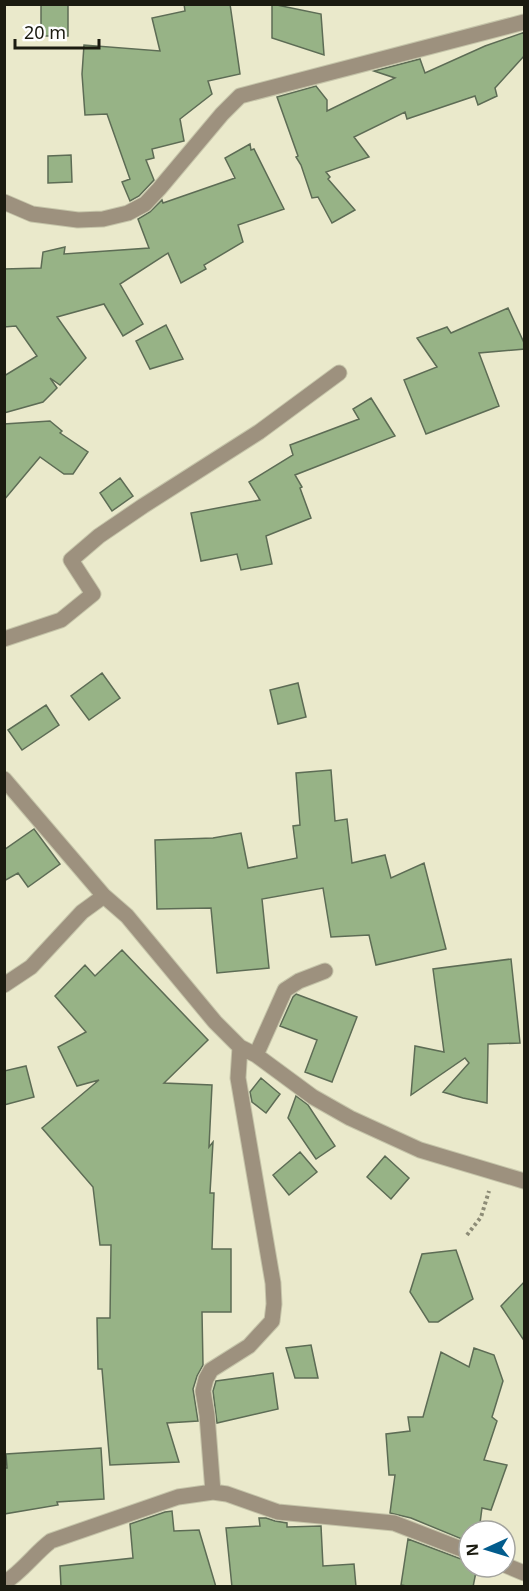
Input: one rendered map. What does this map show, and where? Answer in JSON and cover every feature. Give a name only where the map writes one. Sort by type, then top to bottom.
[{"type":"street","points":[[4,202],[32,214],[78,220],[103,219],[128,213],[145,204],[240,96],[525,22]]},
{"type":"street","points":[[4,639],[61,620],[93,594],[71,560],[99,536],[259,432],[339,373]]},
{"type":"street","points":[[4,779],[104,896],[127,916],[215,1022],[240,1047],[256,1055],[313,1097],[350,1118],[420,1150],[525,1181]]},
{"type":"street","points":[[4,985],[31,967],[58,935],[82,912],[104,896]]},
{"type":"street","points":[[256,1055],[285,990],[299,981],[325,971]]},
{"type":"street","points":[[213,1492],[203,1391],[206,1379],[211,1371],[249,1346],[272,1321],[274,1304],[273,1283],[238,1078],[240,1047]]},
{"type":"street","points":[[7,1578],[51,1541],[178,1497],[213,1492],[227,1494],[278,1512],[394,1524],[457,1547]]},
{"type":"path","points":[[467,1235],[481,1217],[495,1173]]},
{"type":"building","points":[[41,4],[68,4],[68,36],[41,36]]},
{"type":"building","points":[[184,4],[230,4],[240,74],[208,81],[212,94],[180,119],[184,141],[152,149],[154,158],[146,160],[154,180],[139,196],[130,201],[122,182],[130,179],[107,114],[85,115],[82,74],[84,45],[160,51],[152,18],[185,11]]},
{"type":"building","points":[[272,4],[321,14],[324,55],[272,38]]},
{"type":"building","points":[[525,32],[525,55],[495,88],[497,96],[478,105],[475,96],[407,119],[405,112],[354,137],[369,157],[326,172],[330,177],[328,179],[355,210],[332,223],[318,197],[312,198],[277,97],[316,86],[327,100],[327,111],[395,78],[374,71],[420,59],[425,73],[485,46]]},
{"type":"building","points":[[250,144],[251,150],[254,149],[284,209],[238,225],[243,242],[204,265],[206,269],[181,283],[168,253],[120,284],[143,324],[123,336],[104,304],[57,317],[86,358],[60,385],[50,378],[57,388],[43,402],[4,413],[4,376],[37,356],[16,326],[4,327],[4,269],[41,268],[43,252],[65,247],[64,254],[149,248],[138,219],[150,212],[162,200],[163,203],[235,178],[225,158]]},
{"type":"building","points":[[71,155],[72,182],[48,183],[48,156]]},
{"type":"building","points":[[508,308],[525,349],[479,353],[499,406],[426,434],[404,380],[437,367],[417,338],[447,327],[451,333]]},
{"type":"building","points":[[166,325],[183,359],[150,369],[136,341]]},
{"type":"building","points":[[371,398],[395,436],[295,475],[302,487],[300,488],[311,518],[266,536],[272,564],[241,570],[237,554],[201,561],[191,513],[260,500],[249,482],[293,455],[290,445],[359,419],[353,409]]},
{"type":"building","points":[[50,421],[62,431],[60,433],[88,452],[73,474],[64,474],[40,457],[4,500],[4,424]]},
{"type":"building","points":[[120,478],[133,496],[112,511],[100,493]]},
{"type":"building","points":[[102,673],[120,698],[89,720],[71,696]]},
{"type":"building","points":[[298,683],[306,717],[278,724],[270,690]]},
{"type":"building","points":[[46,705],[59,725],[22,750],[8,730]]},
{"type":"building","points":[[331,770],[335,821],[347,819],[352,863],[385,855],[391,878],[424,863],[446,949],[376,965],[369,935],[331,937],[323,888],[262,899],[269,968],[217,973],[211,908],[157,909],[155,840],[213,838],[241,833],[248,868],[297,858],[293,826],[300,825],[296,773]]},
{"type":"building","points":[[34,829],[60,864],[28,887],[18,873],[4,881],[4,850]]},
{"type":"building","points":[[122,950],[208,1040],[164,1083],[212,1085],[209,1147],[213,1142],[210,1193],[214,1193],[212,1249],[231,1249],[231,1312],[202,1312],[203,1365],[193,1389],[198,1421],[167,1423],[179,1462],[110,1465],[102,1369],[98,1369],[97,1318],[110,1318],[111,1245],[100,1245],[93,1187],[42,1128],[99,1080],[77,1086],[58,1047],[86,1032],[55,996],[85,965],[95,976]]},
{"type":"building","points":[[511,959],[520,1043],[488,1044],[487,1103],[443,1092],[469,1063],[465,1058],[411,1095],[415,1046],[444,1052],[433,969]]},
{"type":"building","points":[[296,994],[357,1017],[332,1082],[305,1072],[317,1040],[280,1026]]},
{"type":"building","points":[[26,1066],[34,1097],[4,1105],[4,1071]]},
{"type":"building","points":[[261,1078],[280,1094],[266,1113],[252,1102],[250,1092]]},
{"type":"building","points":[[296,1096],[308,1105],[335,1146],[316,1159],[288,1118]]},
{"type":"building","points":[[300,1152],[317,1172],[289,1195],[273,1175]]},
{"type":"building","points":[[385,1156],[409,1178],[391,1199],[367,1177]]},
{"type":"building","points":[[456,1250],[473,1299],[438,1322],[429,1322],[410,1292],[422,1254]]},
{"type":"building","points":[[525,1281],[525,1342],[501,1306]]},
{"type":"building","points":[[311,1345],[318,1378],[295,1378],[286,1348]]},
{"type":"building","points":[[474,1348],[494,1355],[503,1381],[492,1417],[497,1421],[484,1460],[507,1465],[491,1510],[482,1508],[481,1519],[457,1519],[457,1537],[411,1518],[390,1513],[395,1475],[389,1475],[386,1434],[410,1431],[408,1417],[423,1417],[441,1352],[469,1367]]},
{"type":"building","points":[[273,1373],[278,1409],[217,1423],[213,1391],[216,1381]]},
{"type":"building","points":[[101,1448],[104,1499],[57,1502],[58,1505],[4,1514],[6,1454]]},
{"type":"building","points":[[172,1511],[174,1531],[199,1530],[216,1587],[61,1587],[60,1566],[133,1558],[130,1524]]},
{"type":"building","points":[[259,1518],[287,1523],[287,1527],[321,1526],[323,1566],[354,1564],[356,1587],[232,1587],[226,1528],[260,1526]]},
{"type":"building","points":[[408,1539],[457,1557],[457,1579],[475,1579],[473,1587],[401,1585]]}]
